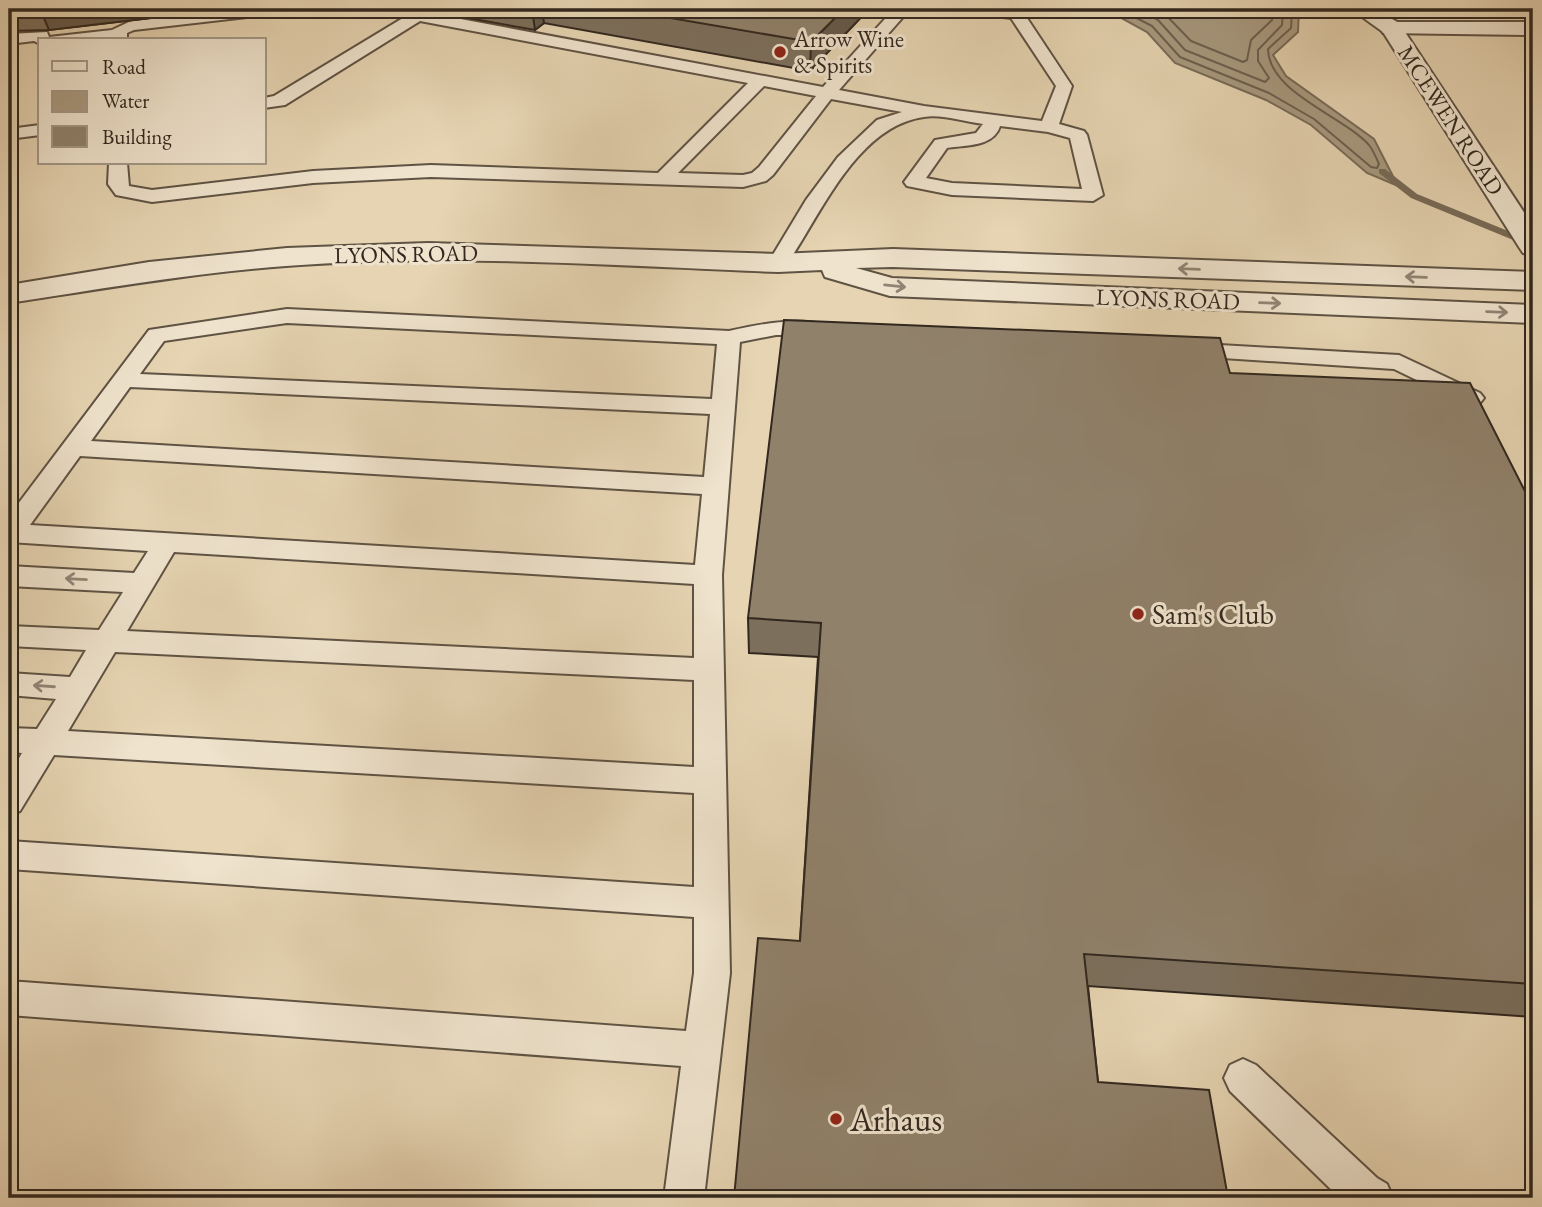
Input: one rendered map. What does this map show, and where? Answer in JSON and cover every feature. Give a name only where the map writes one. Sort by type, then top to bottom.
[{"type":"street","name":"MCEWEN ROAD","points":[[1361,9],[1393,19],[1533,247]]},
{"type":"street","points":[[1393,19],[1533,29]]},
{"type":"street","name":"LYONS ROAD","points":[[9,293],[149,271],[259,260],[428,251],[792,263],[893,258],[1533,281]]},
{"type":"street","name":"LYONS ROAD","points":[[792,263],[890,287],[1533,314]]},
{"type":"lane","points":[[98,38],[119,37],[119,31],[131,26],[273,9]]},
{"type":"lane","points":[[379,9],[924,111],[1049,127],[1078,135],[1093,195],[952,189],[914,182],[941,144],[982,137],[990,131],[993,120]]},
{"type":"lane","points":[[118,164],[118,184],[123,191],[144,196],[313,177],[431,171],[743,180],[760,177],[827,93],[902,9]]},
{"type":"lane","points":[[979,9],[1015,11],[1063,86],[1049,127]]},
{"type":"lane","points":[[266,103],[279,101],[418,16]]},
{"type":"lane","points":[[9,40],[41,35],[42,38]]},
{"type":"lane","points":[[664,177],[761,80]]},
{"type":"lane","points":[[792,263],[816,200],[845,161],[883,124],[924,111]]},
{"type":"lane","points":[[9,134],[38,130]]},
{"type":"lane","points":[[10,533],[157,335],[287,316],[729,338],[776,328],[845,331]]},
{"type":"lane","points":[[684,1198],[712,973],[708,575],[729,338]]},
{"type":"lane","points":[[1164,349],[1399,362],[1473,398],[1485,421]]},
{"type":"lane","points":[[123,380],[723,407]]},
{"type":"lane","points":[[73,448],[714,486]]},
{"type":"lane","points":[[10,533],[708,575]]},
{"type":"lane","points":[[10,798],[167,542]]},
{"type":"lane","points":[[9,576],[143,583]]},
{"type":"lane","points":[[9,636],[709,670]]},
{"type":"lane","points":[[9,684],[79,689]]},
{"type":"lane","points":[[9,740],[710,781]]},
{"type":"lane","points":[[9,855],[711,903]]},
{"type":"lane","points":[[9,998],[703,1050]]},
{"type":"lane","points":[[1243,1078],[1363,1192],[1373,1198]]},
{"type":"water","points":[[1105,9],[1299,9],[1298,32],[1273,55],[1286,76],[1374,139],[1398,186],[1367,173],[1311,125],[1266,100],[1175,63],[1147,32]]},
{"type":"building","points":[[618,9],[844,9],[811,42]]},
{"type":"building","points":[[784,320],[1220,338],[1230,373],[1470,383],[1533,507],[1533,984],[1084,954],[1098,1082],[1209,1090],[1228,1198],[734,1198],[758,938],[800,941],[821,623],[748,618]]},
{"type":"waterway","points":[[1382,171],[1414,196],[1533,245]]},
{"type":"place","name":"Arrow Wine & Spirits","points":[[780,52]]},
{"type":"place","name":"Sam's Club","points":[[1138,614]]},
{"type":"place","name":"Arhaus","points":[[836,1119]]}]
